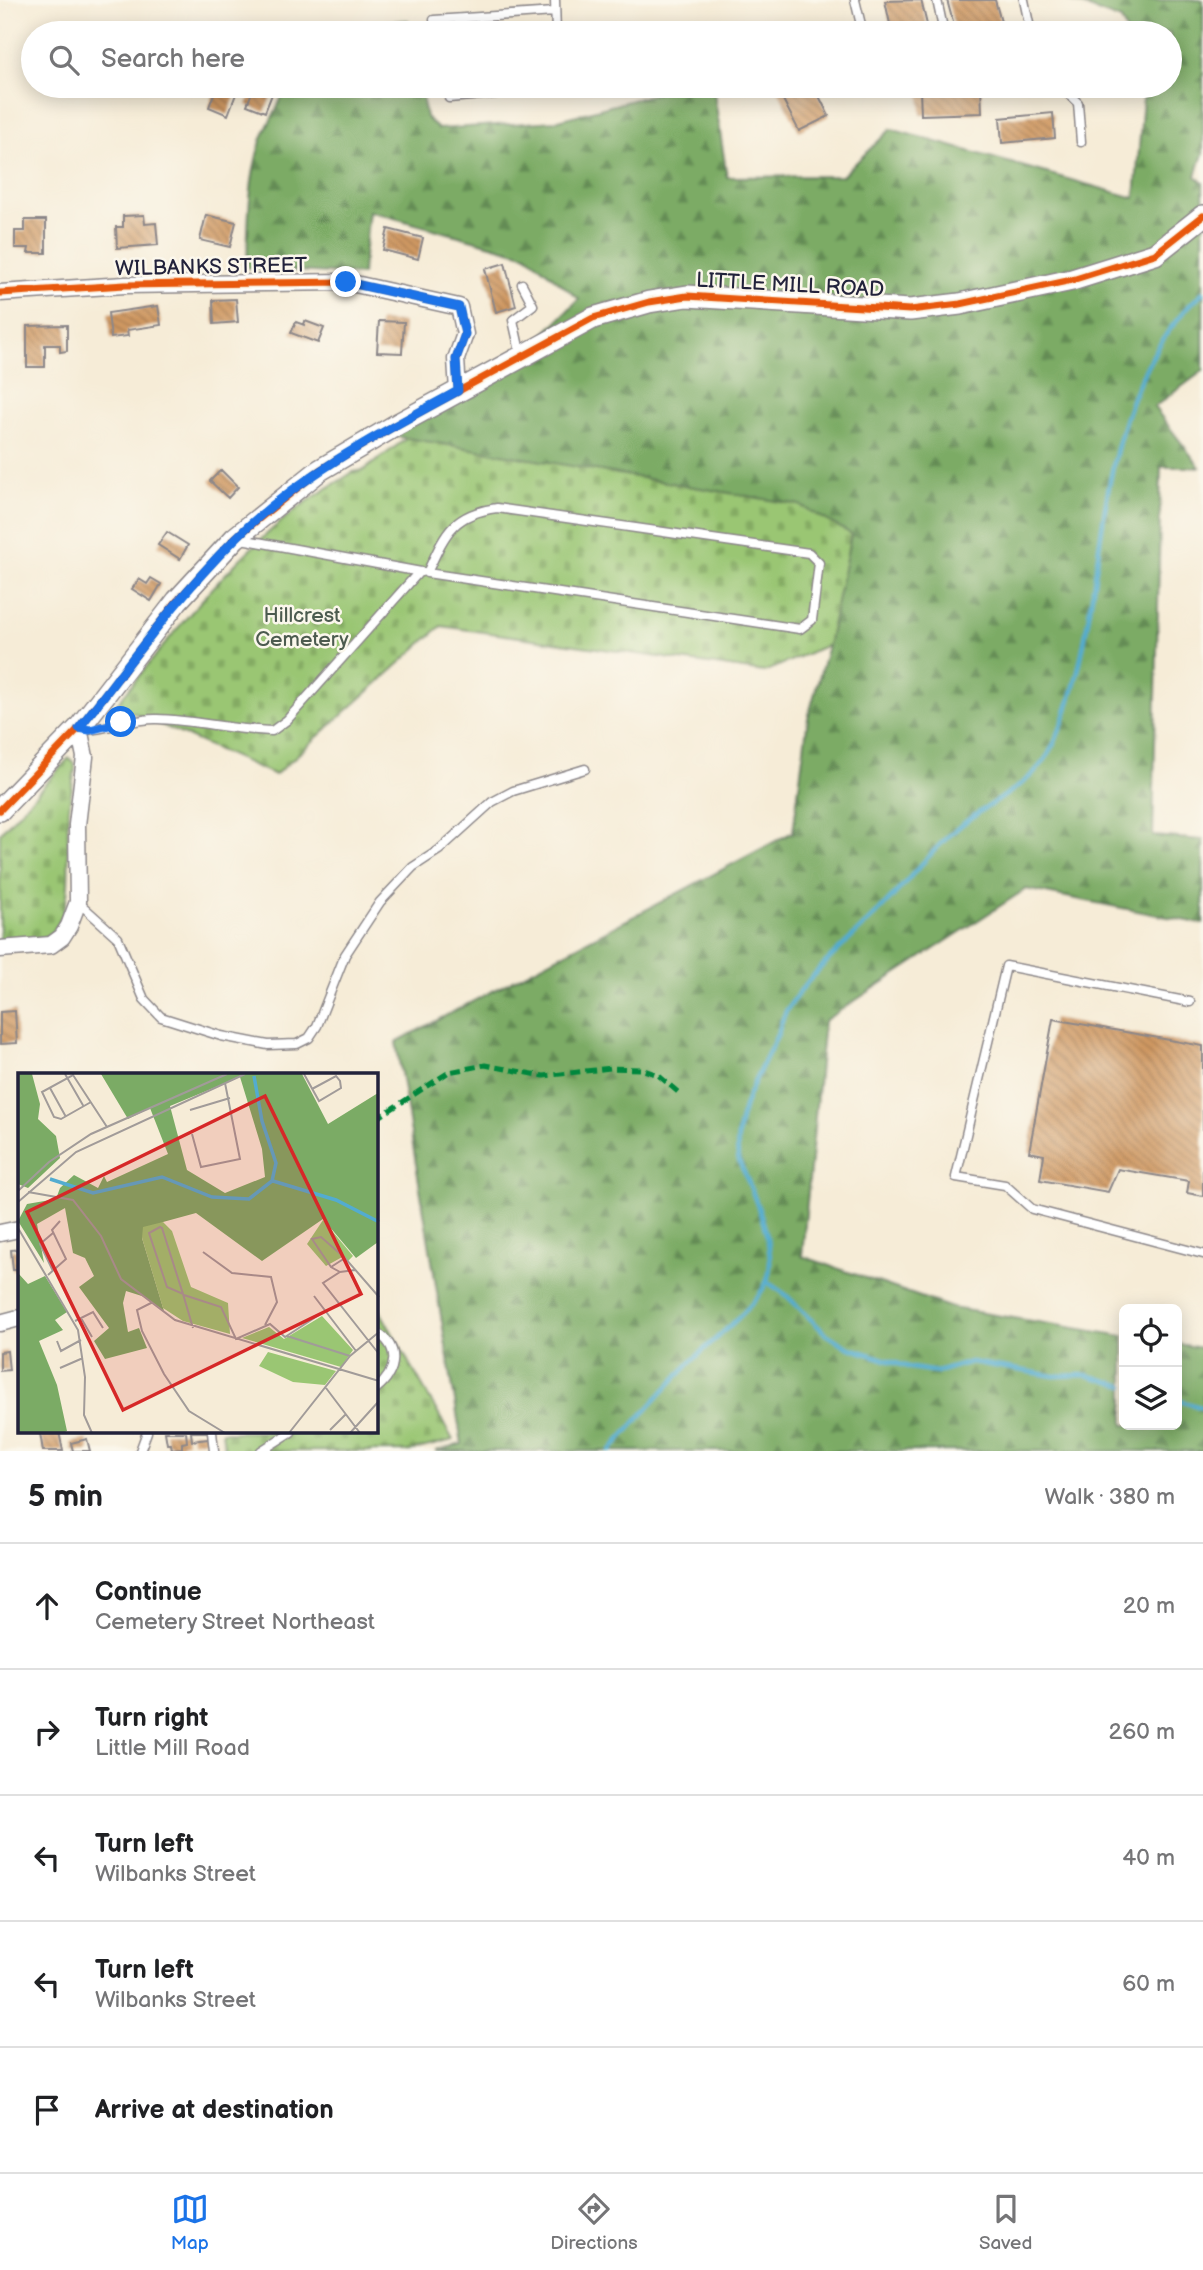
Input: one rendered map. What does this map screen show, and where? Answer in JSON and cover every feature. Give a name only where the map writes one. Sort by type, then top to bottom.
[{"type":"street","name":"LITTLE MILL ROAD","points":[[0,810],[79,728],[177,601],[235,538],[320,470],[593,318],[649,302],[687,296],[897,309],[960,304],[1083,277],[1155,254],[1203,216]]},
{"type":"street","name":"WILBANKS STREET","points":[[0,293],[125,285],[346,282],[459,307],[465,334],[456,359],[458,391]]},
{"type":"street","points":[[0,949],[51,945],[62,937],[69,926],[78,902],[76,825],[85,757],[79,728]]},
{"type":"street","points":[[0,1232],[18,1229]]},
{"type":"street","points":[[0,1323],[18,1318]]},
{"type":"lane","points":[[555,0],[555,21]]},
{"type":"lane","points":[[855,0],[860,21]]},
{"type":"lane","points":[[937,0],[941,21]]},
{"type":"lane","points":[[1024,0],[1028,21]]},
{"type":"lane","points":[[434,20],[555,12]]},
{"type":"lane","points":[[1073,98],[1078,103],[1080,142]]},
{"type":"lane","points":[[521,356],[513,320],[533,305],[522,284]]},
{"type":"lane","points":[[79,728],[90,730],[121,722],[157,719],[272,731],[288,720],[423,572],[457,523],[473,511],[497,509],[809,553],[818,563],[812,620],[800,629],[423,572],[235,538]]},
{"type":"lane","points":[[78,902],[118,938],[144,999],[161,1017],[172,1023],[256,1043],[298,1045],[309,1038],[317,1027],[345,955],[380,902],[398,881],[492,802],[513,791],[586,769]]},
{"type":"lane","points":[[1190,1002],[1006,966],[956,1177],[1005,1185],[1032,1209],[1203,1254]]},
{"type":"lane","points":[[378,1333],[388,1339],[394,1357],[388,1379],[378,1387]]},
{"type":"lane","points":[[140,1451],[146,1434]]},
{"type":"lane","points":[[261,1451],[288,1434]]},
{"type":"green space","points":[[1068,0],[1203,0],[1203,153],[1196,176],[1203,183],[1203,371],[1154,407],[1200,467],[1161,467],[1153,836],[1203,840],[1203,924],[1026,889],[824,1021],[802,1256],[952,1308],[1119,1335],[1119,1430],[1182,1430],[1182,1345],[1203,1348],[1203,1451],[436,1451],[462,1444],[396,1042],[793,832],[808,718],[828,645],[851,534],[799,505],[387,435],[503,376],[579,299],[527,255],[369,211],[362,275],[247,268],[251,188],[264,134],[282,98],[422,98],[426,117],[438,129],[555,121],[639,98],[715,98],[727,177],[842,176],[891,129],[1135,198],[1143,98],[1182,98],[1182,21],[1121,21]]},
{"type":"green space","name":"Hillcrest Cemetery","points":[[407,438],[799,505],[851,534],[828,645],[764,672],[441,626],[275,775],[116,705],[221,578],[269,532],[308,501],[353,472],[364,470]]},
{"type":"green space","points":[[69,758],[75,764],[75,770],[68,819],[65,907],[60,920],[48,935],[28,941],[0,943],[0,833]]},
{"type":"green space","points":[[378,1308],[453,1440],[410,1451],[225,1451],[222,1434],[378,1434]]},
{"type":"building","points":[[921,0],[926,21],[889,21],[885,1]]},
{"type":"building","points":[[947,0],[995,0],[1001,21],[953,21]]},
{"type":"building","points":[[212,98],[234,98],[228,115],[209,107]]},
{"type":"building","points":[[250,98],[270,98],[265,112],[247,105]]},
{"type":"building","points":[[782,98],[820,98],[829,116],[799,131]]},
{"type":"building","points":[[920,98],[981,98],[982,113],[921,115]]},
{"type":"building","points":[[1053,113],[1055,138],[1002,143],[1000,118]]},
{"type":"building","points":[[144,215],[145,224],[156,223],[158,245],[117,248],[116,227],[123,227],[123,216]]},
{"type":"building","points":[[206,215],[236,222],[230,247],[200,240]]},
{"type":"building","points":[[25,220],[46,220],[46,253],[28,253],[29,248],[15,248],[15,231],[25,231]]},
{"type":"building","points":[[388,229],[423,238],[418,259],[383,250]]},
{"type":"building","points":[[505,263],[516,306],[496,312],[485,269]]},
{"type":"building","points":[[236,299],[238,322],[214,324],[213,300]]},
{"type":"building","points":[[158,306],[161,325],[127,330],[128,336],[111,338],[108,313]]},
{"type":"building","points":[[305,321],[324,328],[318,343],[291,333],[296,322],[304,325]]},
{"type":"building","points":[[379,321],[404,322],[402,353],[377,352]]},
{"type":"building","points":[[67,325],[67,351],[60,352],[60,345],[45,345],[45,367],[27,367],[27,326]]},
{"type":"building","points":[[221,470],[238,487],[228,498],[210,481]]},
{"type":"building","points":[[167,532],[188,545],[180,559],[158,545]]},
{"type":"building","points":[[151,578],[161,584],[151,601],[132,589],[139,579],[147,584]]},
{"type":"building","points":[[15,1011],[17,1043],[0,1044],[0,1012]]},
{"type":"building","points":[[1053,1019],[1203,1046],[1203,1196],[1187,1193],[1189,1181],[1118,1169],[1108,1192],[1040,1180],[1044,1155],[1029,1152]]},
{"type":"building","points":[[18,1249],[18,1270],[13,1270],[11,1250]]},
{"type":"building","points":[[7,1351],[9,1370],[0,1371],[0,1352]]},
{"type":"building","points":[[40,1434],[59,1434],[63,1451],[43,1451]]},
{"type":"building","points":[[165,1434],[186,1434],[187,1442],[182,1443],[182,1448],[172,1449],[171,1444],[167,1444]]},
{"type":"building","points":[[191,1434],[208,1434],[208,1439],[192,1441]]},
{"type":"building","points":[[87,1439],[90,1451],[73,1451],[71,1443]]},
{"type":"waterway","points":[[610,1451],[690,1363],[753,1303],[766,1283],[770,1258],[768,1243],[761,1214],[739,1160],[738,1140],[749,1093],[786,1011],[821,967],[883,907],[939,845],[972,817],[1024,782],[1045,760],[1053,746],[1073,689],[1086,630],[1117,449],[1135,392],[1163,339],[1203,292]]},
{"type":"waterway","points":[[767,1282],[785,1294],[825,1333],[847,1347],[911,1368],[937,1372],[971,1362],[1054,1376],[1087,1375],[1119,1385]]},
{"type":"waterway","points":[[1182,1402],[1203,1408]]},
{"type":"marked path","points":[[378,1118],[449,1072],[485,1065],[544,1076],[611,1068],[641,1069],[658,1075],[679,1093]]},
{"type":"cycle path","points":[[0,810],[79,728],[177,601],[235,538],[320,470],[398,424],[593,318],[649,302],[687,296],[910,310],[960,304],[1072,280],[1155,254],[1203,216]]},
{"type":"cycle path","points":[[0,293],[125,285],[346,282],[459,307],[465,334],[456,359],[458,391]]},
{"type":"route","points":[[121,722],[90,730],[79,728],[177,601],[235,538],[320,470],[458,391],[456,359],[465,334],[459,307],[346,282]]}]
